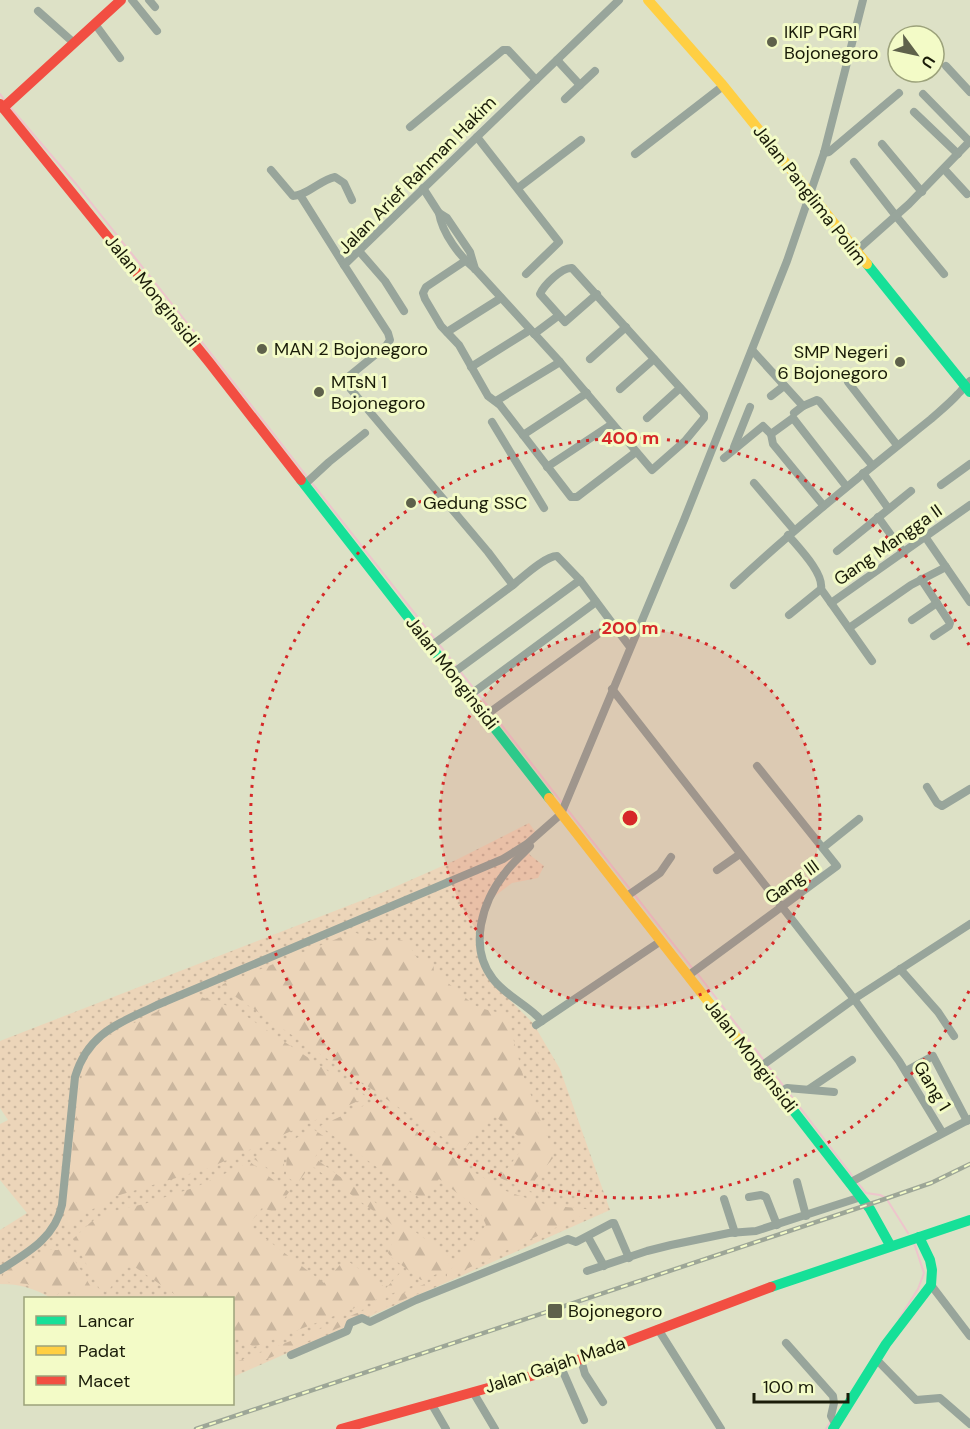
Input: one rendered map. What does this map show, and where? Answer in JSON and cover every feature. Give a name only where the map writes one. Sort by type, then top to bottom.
[{"type":"main road","points":[[5,104],[121,0]]},
{"type":"main road","name":"Jalan Panglima Polim","points":[[648,0],[723,86],[967,388]]},
{"type":"main road","name":"Jalan Monginsidi","points":[[5,104],[474,692],[630,894],[661,941],[692,972],[853,1180],[890,1245]]},
{"type":"main road","name":"Jalan Gajah Mada","points":[[341,1429],[561,1367],[722,1304],[890,1245],[970,1220]]},
{"type":"main road","points":[[833,1423],[876,1359],[931,1285],[930,1260],[914,1238]]},
{"type":"street","points":[[132,0],[158,31]]},
{"type":"street","points":[[148,0],[155,7]]},
{"type":"street","name":"Jalan Arief Rahman Hakim","points":[[513,585],[488,552],[348,386],[348,377],[386,346],[390,340],[388,333],[344,265],[619,0]]},
{"type":"street","points":[[661,941],[539,1023],[494,981],[480,948],[482,918],[497,884],[564,808],[752,350],[824,153],[863,0]]},
{"type":"street","points":[[38,11],[74,43]]},
{"type":"street","points":[[95,24],[120,58]]},
{"type":"street","points":[[410,127],[503,50],[508,50],[536,80]]},
{"type":"street","points":[[557,60],[580,85]]},
{"type":"street","points":[[946,66],[970,92]]},
{"type":"street","points":[[565,99],[595,71]]},
{"type":"street","points":[[635,154],[723,86]]},
{"type":"street","points":[[824,153],[829,152],[899,93]]},
{"type":"street","points":[[855,252],[922,192],[970,141],[923,94]]},
{"type":"street","points":[[914,112],[958,154]]},
{"type":"street","points":[[477,137],[560,242],[526,274]]},
{"type":"street","points":[[518,188],[581,140]]},
{"type":"street","points":[[882,144],[922,192]]},
{"type":"street","points":[[854,162],[944,274]]},
{"type":"street","points":[[944,169],[967,194]]},
{"type":"street","points":[[271,170],[293,196],[300,195],[324,180],[335,177],[344,183],[352,200]]},
{"type":"street","points":[[423,189],[439,213],[447,218],[466,257],[476,270],[560,362],[652,470],[685,441],[704,418],[703,412],[597,294],[572,268],[565,268],[540,292],[563,321],[566,321],[597,294]]},
{"type":"street","points":[[300,195],[344,265]]},
{"type":"street","points":[[359,251],[385,281],[404,311]]},
{"type":"street","points":[[466,257],[426,286],[423,293],[431,310],[459,345],[488,396],[496,401],[571,497],[574,498],[636,452]]},
{"type":"street","points":[[447,332],[501,298]]},
{"type":"street","points":[[471,366],[558,316]]},
{"type":"street","points":[[591,359],[626,327]]},
{"type":"street","points":[[752,350],[803,406]]},
{"type":"street","points":[[620,390],[654,359]]},
{"type":"street","points":[[496,401],[560,362]]},
{"type":"street","points":[[848,382],[897,445]]},
{"type":"street","points":[[771,396],[784,386]]},
{"type":"street","points":[[647,418],[680,388]]},
{"type":"street","points":[[734,585],[846,486],[967,388]]},
{"type":"street","points":[[523,435],[587,393]]},
{"type":"street","points":[[794,413],[803,406],[819,401],[872,465]]},
{"type":"street","points":[[734,449],[750,407]]},
{"type":"street","points":[[771,434],[793,418],[846,486]]},
{"type":"street","points":[[492,422],[544,508]]},
{"type":"street","points":[[743,422],[753,433]]},
{"type":"street","points":[[547,467],[612,424]]},
{"type":"street","points":[[724,458],[764,426],[771,434],[773,444],[823,506]]},
{"type":"street","points":[[308,482],[365,433]]},
{"type":"street","points":[[941,485],[970,464]]},
{"type":"street","points":[[863,472],[888,508]]},
{"type":"street","name":"Gang Mangga II","points":[[754,483],[818,573],[822,584],[821,589],[831,603],[970,505]]},
{"type":"street","points":[[837,551],[911,491]]},
{"type":"street","points":[[878,517],[904,553]]},
{"type":"street","points":[[926,538],[970,602]]},
{"type":"street","points":[[434,644],[555,555],[580,580],[630,647]]},
{"type":"street","points":[[849,628],[921,579],[946,567]]},
{"type":"street","points":[[921,579],[950,624],[934,636]]},
{"type":"street","points":[[456,670],[580,580]]},
{"type":"street","points":[[789,615],[821,589]]},
{"type":"street","points":[[474,692],[596,602]]},
{"type":"street","points":[[831,603],[872,661]]},
{"type":"street","points":[[912,620],[937,603]]},
{"type":"street","points":[[489,713],[612,624]]},
{"type":"street","name":"Gang 1","points":[[612,689],[854,999],[906,1071],[942,1132],[853,1180]]},
{"type":"street","name":"Gang III","points":[[692,972],[837,868],[837,864],[824,847],[757,766]]},
{"type":"street","points":[[927,787],[937,803],[942,806],[970,789]]},
{"type":"street","points":[[824,847],[859,819]]},
{"type":"street","points":[[0,1270],[40,1242],[57,1222],[62,1204],[75,1077],[80,1060],[99,1037],[120,1023],[166,1001],[503,859],[549,827]]},
{"type":"street","points":[[717,870],[740,854]]},
{"type":"street","points":[[630,894],[660,873],[671,857]]},
{"type":"street","points":[[763,1065],[854,999],[970,924]]},
{"type":"street","points":[[900,969],[938,1012],[954,1036]]},
{"type":"street","points":[[906,1071],[933,1056],[968,1120],[942,1132]]},
{"type":"street","points":[[809,1089],[852,1060]]},
{"type":"street","points":[[783,1090],[809,1089],[834,1092]]},
{"type":"street","points":[[797,1182],[806,1216]]},
{"type":"street","points":[[749,1197],[761,1195],[766,1197],[777,1226]]},
{"type":"street","points":[[587,1271],[671,1245],[777,1226],[861,1197]]},
{"type":"street","points":[[724,1199],[735,1233]]},
{"type":"street","points":[[291,1355],[349,1328],[351,1323],[366,1320],[568,1239],[576,1242],[614,1223],[629,1258]]},
{"type":"street","points":[[588,1237],[604,1266]]},
{"type":"street","points":[[931,1285],[970,1336]]},
{"type":"street","points":[[658,1329],[721,1429]]},
{"type":"street","points":[[786,1343],[833,1396],[833,1423]]},
{"type":"street","points":[[876,1359],[916,1400],[939,1397],[970,1424]]},
{"type":"street","points":[[581,1360],[585,1374],[603,1402]]},
{"type":"street","points":[[561,1367],[584,1420]]},
{"type":"street","points":[[473,1392],[495,1429]]},
{"type":"street","points":[[431,1403],[446,1429]]},
{"type":"street","points":[[375,1418],[381,1429]]},
{"type":"green space","points":[[529,823],[537,834],[526,844],[530,855],[544,866],[538,878],[512,883],[483,905],[478,932],[494,984],[533,1023],[560,1069],[610,1210],[234,1377],[234,1297],[49,1297],[26,1287],[0,1284],[0,1230],[27,1213],[0,1180],[0,1124],[8,1120],[0,1108],[0,1041],[381,893],[456,860]]},
{"type":"green space","points":[[354,932],[377,942],[401,940],[408,943],[417,958],[429,959],[433,962],[434,971],[474,1005],[508,1019],[523,1075],[552,1148],[553,1158],[535,1180],[537,1194],[500,1178],[525,1142],[494,1115],[465,1148],[460,1149],[221,987],[223,984]]},
{"type":"green space","points":[[195,995],[234,1008],[367,1097],[209,1168],[113,1197],[70,1223],[66,1223],[64,1220],[84,1063],[98,1044],[108,1036],[188,996]]},
{"type":"green space","points":[[374,1101],[472,1171],[506,1191],[547,1205],[594,1210],[447,1278],[447,1274],[486,1225],[479,1210],[439,1179],[424,1199],[421,1199],[320,1126]]},
{"type":"green space","points":[[313,1129],[328,1139],[315,1157],[316,1159],[451,1258],[452,1260],[442,1272],[421,1280],[391,1257],[388,1253],[398,1229],[312,1166],[297,1184],[286,1176],[287,1143]]},
{"type":"green space","points":[[273,1149],[284,1154],[284,1173],[281,1177],[254,1159]]},
{"type":"green space","points":[[250,1162],[289,1192],[275,1212],[262,1208],[249,1226],[324,1283],[345,1259],[386,1288],[401,1272],[414,1282],[414,1285],[254,1347],[234,1336],[234,1297],[179,1297],[129,1263],[109,1290],[106,1292],[99,1288],[73,1239],[91,1222],[106,1213],[144,1204],[196,1187]]},
{"type":"green space","points":[[66,1246],[91,1287],[102,1297],[79,1297],[75,1294],[72,1284],[55,1296],[27,1284],[0,1281],[5,1271],[21,1260],[31,1266],[48,1250],[58,1250]]},
{"type":"green space","points":[[444,1277],[444,1282],[234,1374],[234,1363]]},
{"type":"waterway","points":[[0,94],[6,102]]},
{"type":"waterway","points":[[9,106],[76,184],[308,478]]},
{"type":"waterway","points":[[312,483],[457,667]]},
{"type":"waterway","points":[[460,671],[490,709]]},
{"type":"waterway","points":[[493,714],[563,804]]},
{"type":"waterway","points":[[567,809],[693,969]]},
{"type":"waterway","points":[[697,973],[857,1182],[866,1193],[886,1198],[908,1233]]},
{"type":"waterway","points":[[899,1319],[918,1289],[924,1273],[914,1243]]},
{"type":"waterway","points":[[826,1429],[831,1421]]},
{"type":"railway","points":[[196,1429],[879,1201],[931,1183],[970,1164]]},
{"type":"traffic: fast","points":[[867,264],[970,392]]},
{"type":"traffic: fast","points":[[301,480],[549,798]]},
{"type":"traffic: fast","points":[[786,1101],[870,1209],[890,1245]]},
{"type":"traffic: fast","points":[[771,1287],[970,1220]]},
{"type":"traffic: fast","points":[[833,1429],[886,1344],[931,1285],[930,1260],[919,1237]]},
{"type":"traffic: slow","points":[[648,0],[721,83],[867,264]]},
{"type":"traffic: slow","points":[[549,798],[786,1101]]},
{"type":"traffic: jam","points":[[3,108],[121,0]]},
{"type":"traffic: jam","points":[[0,104],[209,362],[301,480]]},
{"type":"traffic: jam","points":[[341,1429],[549,1371],[771,1287]]},
{"type":"place","name":"IKIP PGRI Bojonegoro","points":[[772,42]]},
{"type":"place","name":"MAN 2 Bojonegoro","points":[[262,349]]},
{"type":"place","name":"SMP Negeri 6 Bojonegoro","points":[[900,362]]},
{"type":"place","name":"MTsN 1 Bojonegoro","points":[[319,392]]},
{"type":"place","name":"Gedung SSC","points":[[411,503]]},
{"type":"place","name":"Bojonegoro","points":[[555,1311]]}]
